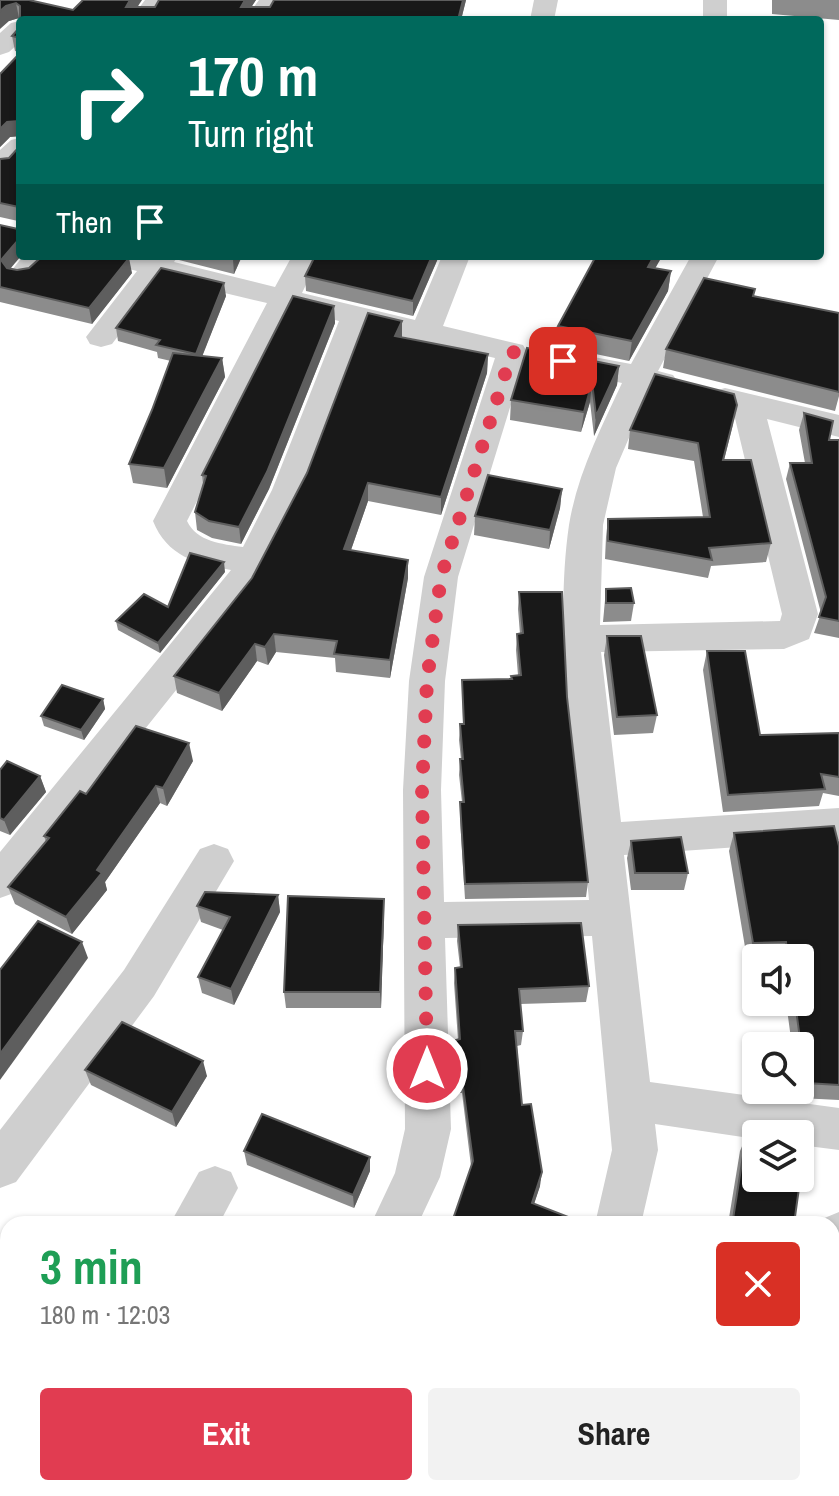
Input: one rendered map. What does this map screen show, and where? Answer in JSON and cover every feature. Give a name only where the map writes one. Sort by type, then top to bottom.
[{"type":"street","points":[[0,47],[16,32]]},
{"type":"street","points":[[0,165],[16,150]]},
{"type":"street","points":[[254,562],[186,545],[173,533],[170,521],[281,299],[304,260]]},
{"type":"street","points":[[425,333],[454,260]]},
{"type":"street","points":[[620,1216],[635,1150],[582,639],[586,525],[600,468],[640,376],[703,260]]},
{"type":"street","points":[[101,337],[160,261],[281,299],[512,352],[640,376],[839,426]]},
{"type":"street","points":[[0,881],[240,586],[289,490],[356,316]]},
{"type":"street","points":[[398,1216],[417,1177],[428,1129],[423,774],[427,681],[441,577],[512,352]]},
{"type":"street","points":[[582,639],[784,635],[796,629],[800,614],[747,404]]},
{"type":"street","points":[[601,840],[839,824]]},
{"type":"street","points":[[0,1166],[139,983],[214,861]]},
{"type":"street","points":[[427,920],[610,918]]},
{"type":"street","points":[[629,1100],[839,1129]]},
{"type":"building","points":[[0,0],[29,0],[73,10],[83,0],[130,0],[126,7],[155,7],[159,0],[245,0],[241,7],[270,7],[274,0],[463,0],[459,16],[20,16],[20,6],[16,3],[0,11]]},
{"type":"building","points":[[16,57],[16,121],[7,122],[0,129],[0,74]]},
{"type":"building","points":[[16,150],[16,206],[0,203],[0,159],[9,158]]},
{"type":"building","points":[[0,225],[16,229],[16,243],[1,260],[7,268],[29,268],[38,260],[127,260],[89,308],[0,287]]},
{"type":"building","points":[[313,260],[430,260],[413,301],[305,276]]},
{"type":"building","points":[[594,260],[652,260],[648,267],[671,271],[632,341],[558,326]]},
{"type":"building","points":[[161,268],[224,283],[196,354],[156,345],[160,340],[116,328]]},
{"type":"building","points":[[704,278],[755,289],[753,296],[839,313],[839,392],[666,349]]},
{"type":"building","points":[[293,296],[334,306],[267,472],[239,527],[209,521],[195,512],[206,476],[202,475]]},
{"type":"building","points":[[368,313],[402,321],[395,336],[488,354],[441,497],[368,483],[344,549],[408,560],[390,660],[334,654],[337,641],[274,634],[265,647],[255,644],[219,693],[174,676],[252,578],[307,473]]},
{"type":"building","points":[[527,348],[619,366],[596,416],[592,382],[584,412],[511,400]]},
{"type":"building","points":[[173,353],[222,358],[164,468],[129,464],[152,410]]},
{"type":"building","points":[[655,374],[734,394],[737,405],[723,460],[751,460],[771,543],[709,548],[712,560],[608,541],[608,519],[710,517],[698,443],[630,430]]},
{"type":"building","points":[[804,413],[833,421],[829,440],[839,440],[839,621],[819,617],[826,597],[790,463],[812,463]]},
{"type":"building","points":[[488,475],[562,489],[550,530],[475,516]]},
{"type":"building","points":[[190,553],[224,562],[158,643],[116,621],[144,594],[168,607]]},
{"type":"building","points":[[631,588],[634,603],[606,603],[606,589]]},
{"type":"building","points":[[519,592],[562,592],[567,697],[588,882],[465,884],[460,802],[464,802],[460,759],[463,759],[460,724],[464,724],[462,680],[512,679],[511,676],[521,675],[517,634],[523,633]]},
{"type":"building","points":[[607,636],[641,636],[657,715],[617,717]]},
{"type":"building","points":[[707,651],[745,651],[760,735],[839,733],[839,777],[821,774],[825,789],[728,795]]},
{"type":"building","points":[[62,685],[103,699],[81,730],[41,716]]},
{"type":"building","points":[[136,726],[189,743],[163,788],[156,786],[97,870],[102,873],[66,917],[8,887],[49,838],[44,836],[80,791],[86,794]]},
{"type":"building","points":[[7,761],[40,776],[4,820],[0,818],[0,770]]},
{"type":"building","points":[[834,826],[839,846],[839,1085],[814,1083],[814,1032],[799,1032],[797,1016],[814,1016],[814,944],[753,943],[734,833]]},
{"type":"building","points":[[681,837],[688,873],[635,873],[631,841]]},
{"type":"building","points":[[205,892],[278,895],[231,989],[198,977],[230,917],[197,906]]},
{"type":"building","points":[[288,896],[384,899],[380,992],[284,992]]},
{"type":"building","points":[[38,921],[82,942],[0,1054],[0,970]]},
{"type":"building","points":[[581,923],[589,986],[519,989],[523,1031],[515,1031],[522,1105],[531,1104],[542,1172],[532,1203],[566,1216],[454,1216],[473,1161],[462,1079],[458,1079],[456,1040],[460,1039],[455,968],[462,967],[458,925]]},
{"type":"building","points":[[122,1022],[203,1061],[172,1112],[85,1070]]},
{"type":"building","points":[[262,1114],[370,1157],[353,1195],[244,1151]]},
{"type":"building","points":[[742,1162],[742,1192],[798,1192],[795,1216],[733,1216]]},
{"type":"route","points":[[427,1069],[427,920],[422,790],[427,681],[441,577],[512,352],[563,361]]}]
